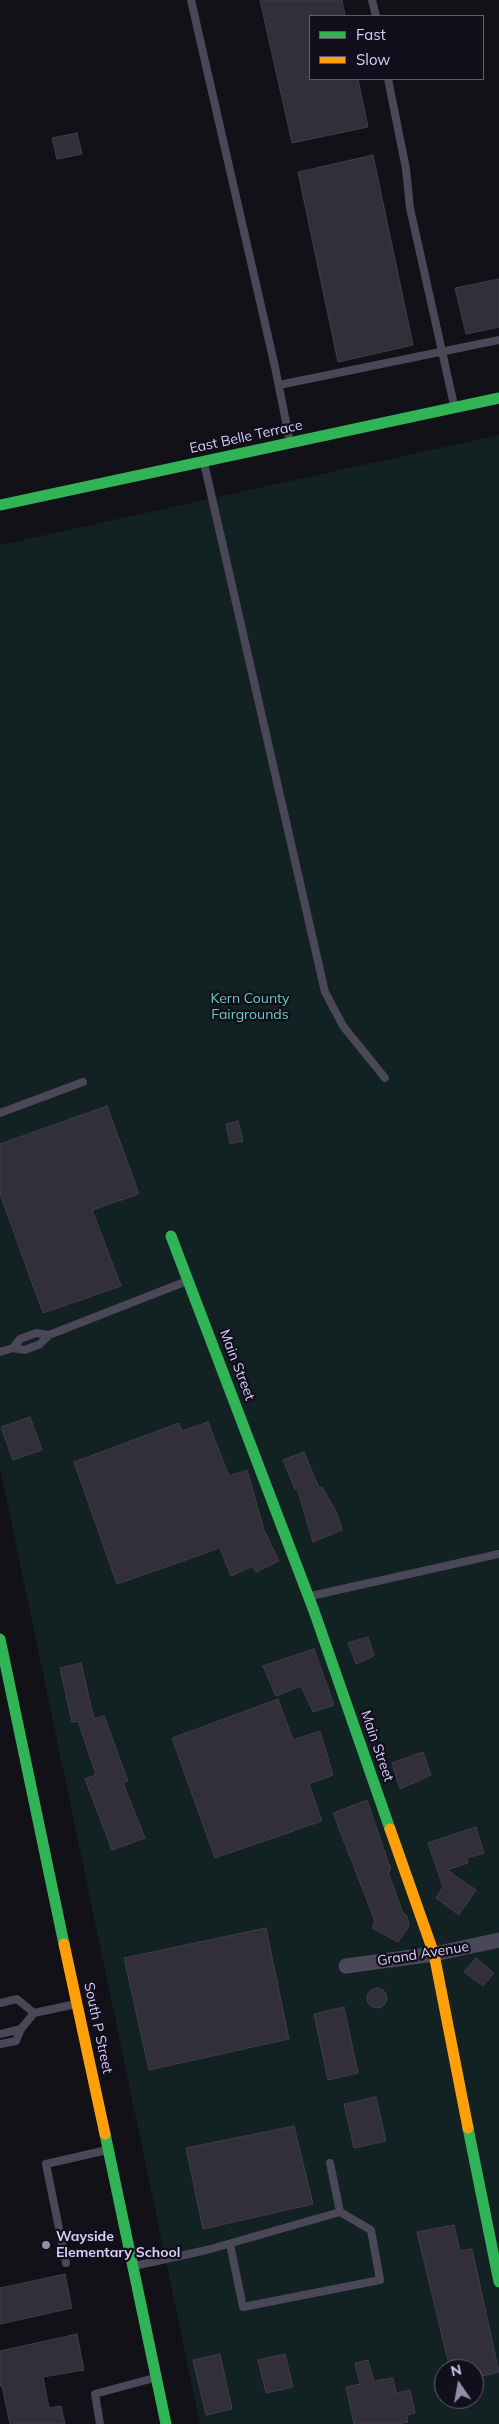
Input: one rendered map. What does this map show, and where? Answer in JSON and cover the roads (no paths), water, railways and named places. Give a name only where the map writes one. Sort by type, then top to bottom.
[{"type":"street","name":"East Belle Terrace","points":[[0,504],[499,398]]},
{"type":"street","name":"Main Street","points":[[171,1236],[309,1596],[434,1954],[499,2282]]},
{"type":"street","name":"South P Street","points":[[0,1639],[166,2424]]},
{"type":"street","name":"Grand Avenue","points":[[346,1966],[434,1954],[499,1940]]},
{"type":"lane","points":[[191,0],[279,385],[290,443]]},
{"type":"lane","points":[[372,0],[376,15]]},
{"type":"lane","points":[[388,80],[406,169],[410,208],[455,407]]},
{"type":"lane","points":[[279,385],[499,340]]},
{"type":"lane","points":[[204,461],[325,992],[343,1026],[385,1078]]},
{"type":"lane","points":[[0,1113],[83,1082]]},
{"type":"lane","points":[[0,1352],[13,1348],[25,1350],[40,1344],[49,1335],[188,1280]]},
{"type":"lane","points":[[13,1348],[20,1339],[36,1333],[49,1335]]},
{"type":"lane","points":[[309,1596],[499,1554]]},
{"type":"lane","points":[[0,2003],[17,1999],[34,2013]]},
{"type":"lane","points":[[0,2044],[16,2041],[21,2029],[34,2013],[77,2004]]},
{"type":"lane","points":[[0,2034],[21,2029]]},
{"type":"lane","points":[[66,2263],[46,2164],[108,2150]]},
{"type":"lane","points":[[330,2163],[340,2212]]},
{"type":"lane","points":[[132,2266],[230,2244],[340,2212],[371,2230],[380,2280],[243,2307],[230,2244]]},
{"type":"lane","points":[[100,2424],[95,2394],[156,2378]]},
{"type":"place","name":"Wayside Elementary School","points":[[46,2245]]},
{"type":"park label","name":"Kern County Fairgrounds","points":[[250,1008]]}]
